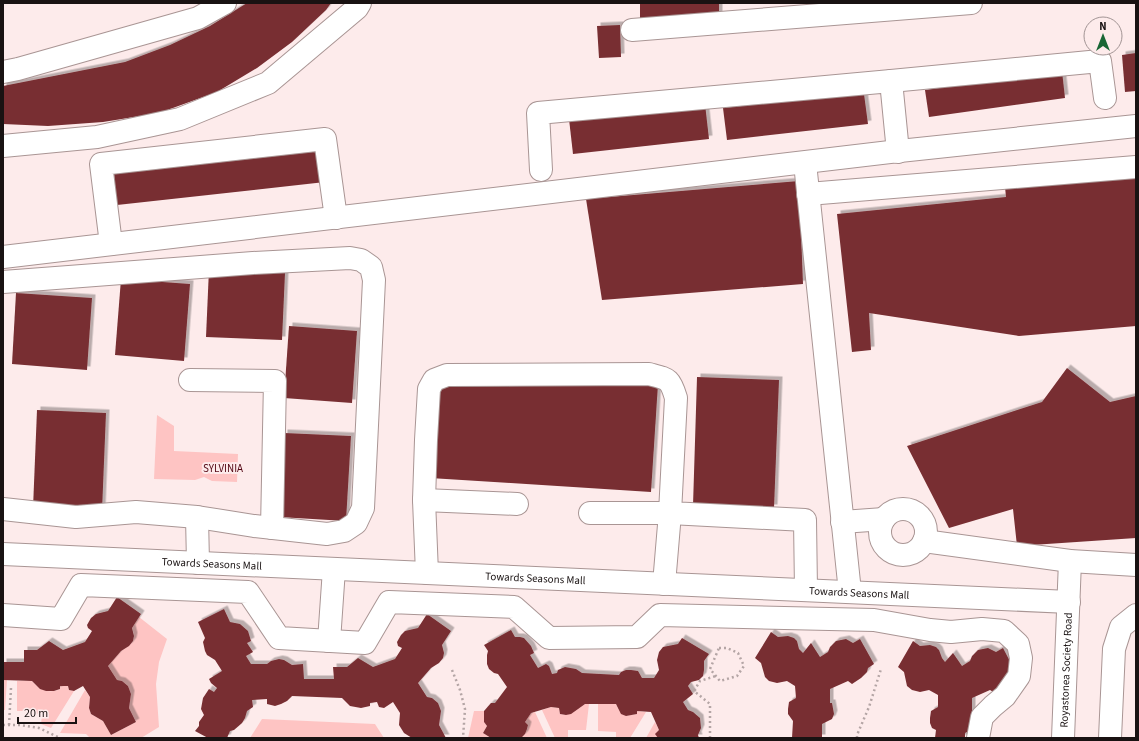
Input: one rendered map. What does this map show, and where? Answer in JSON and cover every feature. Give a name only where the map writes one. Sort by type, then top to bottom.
[{"type":"street","points":[[3,72],[198,18],[225,3]]},
{"type":"street","points":[[3,146],[97,137],[180,119],[268,83],[357,8],[360,3]]},
{"type":"street","points":[[632,30],[971,3]]},
{"type":"street","points":[[541,170],[538,113],[891,81],[1100,60],[1105,98]]},
{"type":"street","points":[[891,81],[898,152]]},
{"type":"street","points":[[3,257],[898,152],[1136,126]]},
{"type":"street","points":[[111,244],[101,164],[116,162],[325,139],[336,218]]},
{"type":"street","points":[[805,163],[850,592]]},
{"type":"street","points":[[808,194],[1136,167]]},
{"type":"street","points":[[3,282],[253,263],[350,258],[361,260],[371,267],[374,280],[363,508],[356,523],[344,532],[327,534],[254,526],[197,517],[136,512],[76,517],[3,509]]},
{"type":"street","points":[[427,573],[424,500],[429,389],[434,380],[447,375],[649,374],[666,378],[672,386],[676,398],[670,512],[664,584]]},
{"type":"street","points":[[190,380],[275,381],[272,528]]},
{"type":"street","points":[[424,500],[517,504]]},
{"type":"street","points":[[896,510],[911,510],[918,514],[925,526],[926,534],[924,541],[914,552],[899,554],[892,551],[886,547],[880,533],[884,519],[896,510]]},
{"type":"street","points":[[590,512],[670,512],[805,520],[806,590]]},
{"type":"street","points":[[197,517],[198,563]]},
{"type":"street","points":[[842,522],[884,519]]},
{"type":"street","points":[[924,541],[1070,561],[1136,565]]},
{"type":"street","name":"Towards Seasons Mall","points":[[3,554],[1069,602]]},
{"type":"street","name":"Royastonea Society Road","points":[[1063,738],[1070,561]]},
{"type":"street","points":[[329,641],[334,569]]},
{"type":"street","points":[[3,615],[61,618],[80,585],[248,592],[278,638],[365,643],[389,602],[514,607],[549,638],[637,636],[660,615],[874,620],[930,630],[951,632],[982,629],[1004,631],[1018,644],[1021,658],[1019,676],[1005,696],[992,706],[982,717],[978,738]]},
{"type":"street","points":[[1110,738],[1114,649],[1121,627],[1136,615]]},
{"type":"path","points":[[719,648],[727,648],[738,653],[744,666],[737,676],[720,681],[716,676],[710,669],[719,648]]},
{"type":"path","points":[[858,738],[857,735],[869,706],[881,669]]},
{"type":"path","points":[[452,670],[460,690],[465,709],[463,738]]},
{"type":"path","points":[[710,738],[710,704],[694,691],[700,680],[716,676]]},
{"type":"path","points":[[10,726],[11,688]]},
{"type":"path","points":[[3,726],[20,725],[39,728],[53,737],[60,738]]},
{"type":"green space","name":"SYLVINIA","points":[[157,415],[174,426],[174,451],[238,454],[237,482],[212,481],[204,477],[195,480],[154,479]]},
{"type":"green space","points":[[139,617],[167,639],[159,662],[156,684],[159,727],[141,738],[90,738],[86,734],[60,733],[85,690],[90,697],[89,708],[91,714],[103,721],[111,735],[136,722],[129,708],[131,694],[128,686],[122,681],[117,680],[108,666],[119,653],[134,640],[132,628]]},
{"type":"green space","points":[[3,680],[7,680],[5,710],[3,710]]},
{"type":"green space","points":[[17,681],[32,681],[41,689],[48,691],[60,689],[60,686],[68,686],[69,690],[74,691],[51,728],[41,724],[42,715],[29,711],[17,711]]},
{"type":"green space","points":[[585,704],[589,704],[586,730],[568,730],[568,738],[555,738],[542,710],[551,707],[559,708],[560,714],[566,715]]},
{"type":"green space","points":[[598,704],[616,704],[624,715],[637,714],[637,711],[646,712],[630,738],[616,738],[616,732],[598,731]]},
{"type":"green space","points":[[474,711],[484,711],[484,722],[487,726],[483,733],[491,738],[468,738]]},
{"type":"green space","points":[[535,712],[547,738],[520,738],[527,729],[528,725],[525,722],[531,713]]},
{"type":"green space","points":[[262,719],[375,724],[384,738],[250,738]]},
{"type":"green space","points":[[655,722],[659,730],[656,734],[658,738],[646,738]]},
{"type":"building","points":[[247,3],[331,3],[326,10],[292,42],[257,68],[217,92],[159,113],[103,122],[48,126],[3,124],[3,86],[125,62],[170,45],[210,26]]},
{"type":"building","points":[[640,3],[719,3],[719,17],[640,19]]},
{"type":"building","points":[[620,25],[621,57],[599,58],[597,26]]},
{"type":"building","points":[[1136,53],[1136,91],[1125,92],[1123,55]]},
{"type":"building","points":[[1062,71],[1065,98],[929,117],[925,90]]},
{"type":"building","points":[[864,94],[868,124],[727,140],[723,108],[761,104],[775,99],[775,103]]},
{"type":"building","points":[[705,104],[709,139],[573,154],[569,119]]},
{"type":"building","points":[[322,151],[325,182],[117,205],[114,174]]},
{"type":"building","points":[[1136,175],[1136,326],[1019,336],[869,313],[871,350],[852,352],[837,214],[1006,197],[1005,187]]},
{"type":"building","points":[[799,181],[803,284],[602,300],[586,199]]},
{"type":"building","points":[[209,269],[285,273],[282,340],[206,337]]},
{"type":"building","points":[[121,279],[190,284],[184,361],[115,355]]},
{"type":"building","points":[[16,293],[92,298],[87,370],[12,364]]},
{"type":"building","points":[[289,326],[357,331],[352,403],[284,398]]},
{"type":"building","points":[[1067,368],[1110,402],[1136,396],[1136,538],[1017,546],[1013,509],[949,528],[907,446],[1042,402]]},
{"type":"building","points":[[697,377],[779,380],[774,508],[693,506]]},
{"type":"building","points":[[658,384],[651,492],[430,478],[441,387]]},
{"type":"building","points":[[37,410],[106,413],[102,511],[33,508]]},
{"type":"building","points":[[284,433],[351,436],[346,521],[279,517]]},
{"type":"building","points":[[117,597],[141,614],[132,628],[134,636],[133,641],[129,646],[121,651],[108,666],[117,680],[122,681],[128,686],[131,694],[129,708],[136,722],[111,735],[103,721],[91,714],[89,708],[90,697],[83,686],[74,691],[69,690],[68,686],[60,686],[60,689],[46,691],[40,689],[32,681],[3,680],[3,662],[24,662],[24,650],[37,650],[49,641],[63,650],[85,642],[92,631],[87,625],[91,618],[96,614],[108,611]]},
{"type":"building","points":[[224,609],[230,622],[240,624],[248,631],[251,641],[247,643],[253,652],[246,656],[251,664],[267,664],[271,661],[279,659],[292,665],[303,664],[304,679],[334,679],[333,667],[347,667],[358,658],[373,667],[395,659],[402,648],[398,646],[397,642],[401,635],[405,631],[418,628],[427,614],[451,631],[442,645],[444,653],[443,658],[439,663],[431,668],[418,683],[427,697],[432,698],[438,703],[441,711],[439,725],[446,738],[412,738],[404,733],[399,725],[400,713],[393,702],[384,708],[379,707],[377,702],[370,703],[370,706],[361,708],[350,706],[342,698],[292,696],[287,701],[275,706],[267,704],[267,699],[252,700],[253,707],[247,711],[242,723],[234,730],[230,731],[227,738],[208,738],[195,731],[204,715],[201,709],[203,698],[209,689],[214,692],[217,688],[209,679],[222,671],[215,660],[207,655],[205,651],[203,642],[205,638],[198,622]]},
{"type":"building","points":[[511,630],[515,637],[524,638],[531,646],[534,653],[530,655],[538,668],[546,664],[549,666],[552,674],[557,673],[558,670],[565,667],[576,669],[582,673],[619,675],[621,672],[631,670],[638,671],[642,678],[654,678],[659,670],[657,660],[659,652],[663,647],[678,644],[682,638],[709,654],[704,661],[703,676],[699,680],[691,682],[688,686],[693,694],[683,702],[688,710],[700,718],[701,728],[698,735],[699,738],[658,738],[655,734],[659,730],[651,712],[637,711],[637,714],[626,716],[621,714],[616,704],[585,704],[571,714],[566,715],[560,714],[559,708],[551,707],[531,713],[525,722],[528,725],[525,734],[522,737],[491,738],[483,733],[487,726],[484,722],[484,711],[491,703],[495,703],[507,687],[498,674],[489,669],[487,664],[488,651],[484,645]]},
{"type":"building","points":[[771,632],[778,637],[788,636],[794,638],[797,641],[799,649],[803,653],[811,643],[820,657],[828,652],[830,647],[836,641],[846,639],[853,643],[860,639],[874,664],[868,668],[867,672],[861,678],[852,684],[848,681],[830,689],[830,703],[832,703],[834,714],[832,719],[822,724],[822,738],[792,738],[793,721],[788,714],[788,709],[789,702],[796,698],[795,686],[787,681],[777,683],[769,681],[765,677],[761,663],[755,658]]},
{"type":"building","points":[[913,641],[920,646],[930,645],[936,647],[945,662],[953,653],[962,666],[970,661],[972,656],[978,650],[988,648],[996,652],[1003,648],[1016,673],[995,693],[990,690],[972,698],[972,712],[974,712],[969,731],[965,733],[965,738],[935,738],[936,730],[932,728],[930,718],[931,711],[938,707],[938,695],[929,690],[920,692],[912,690],[907,686],[904,672],[898,667]]}]
